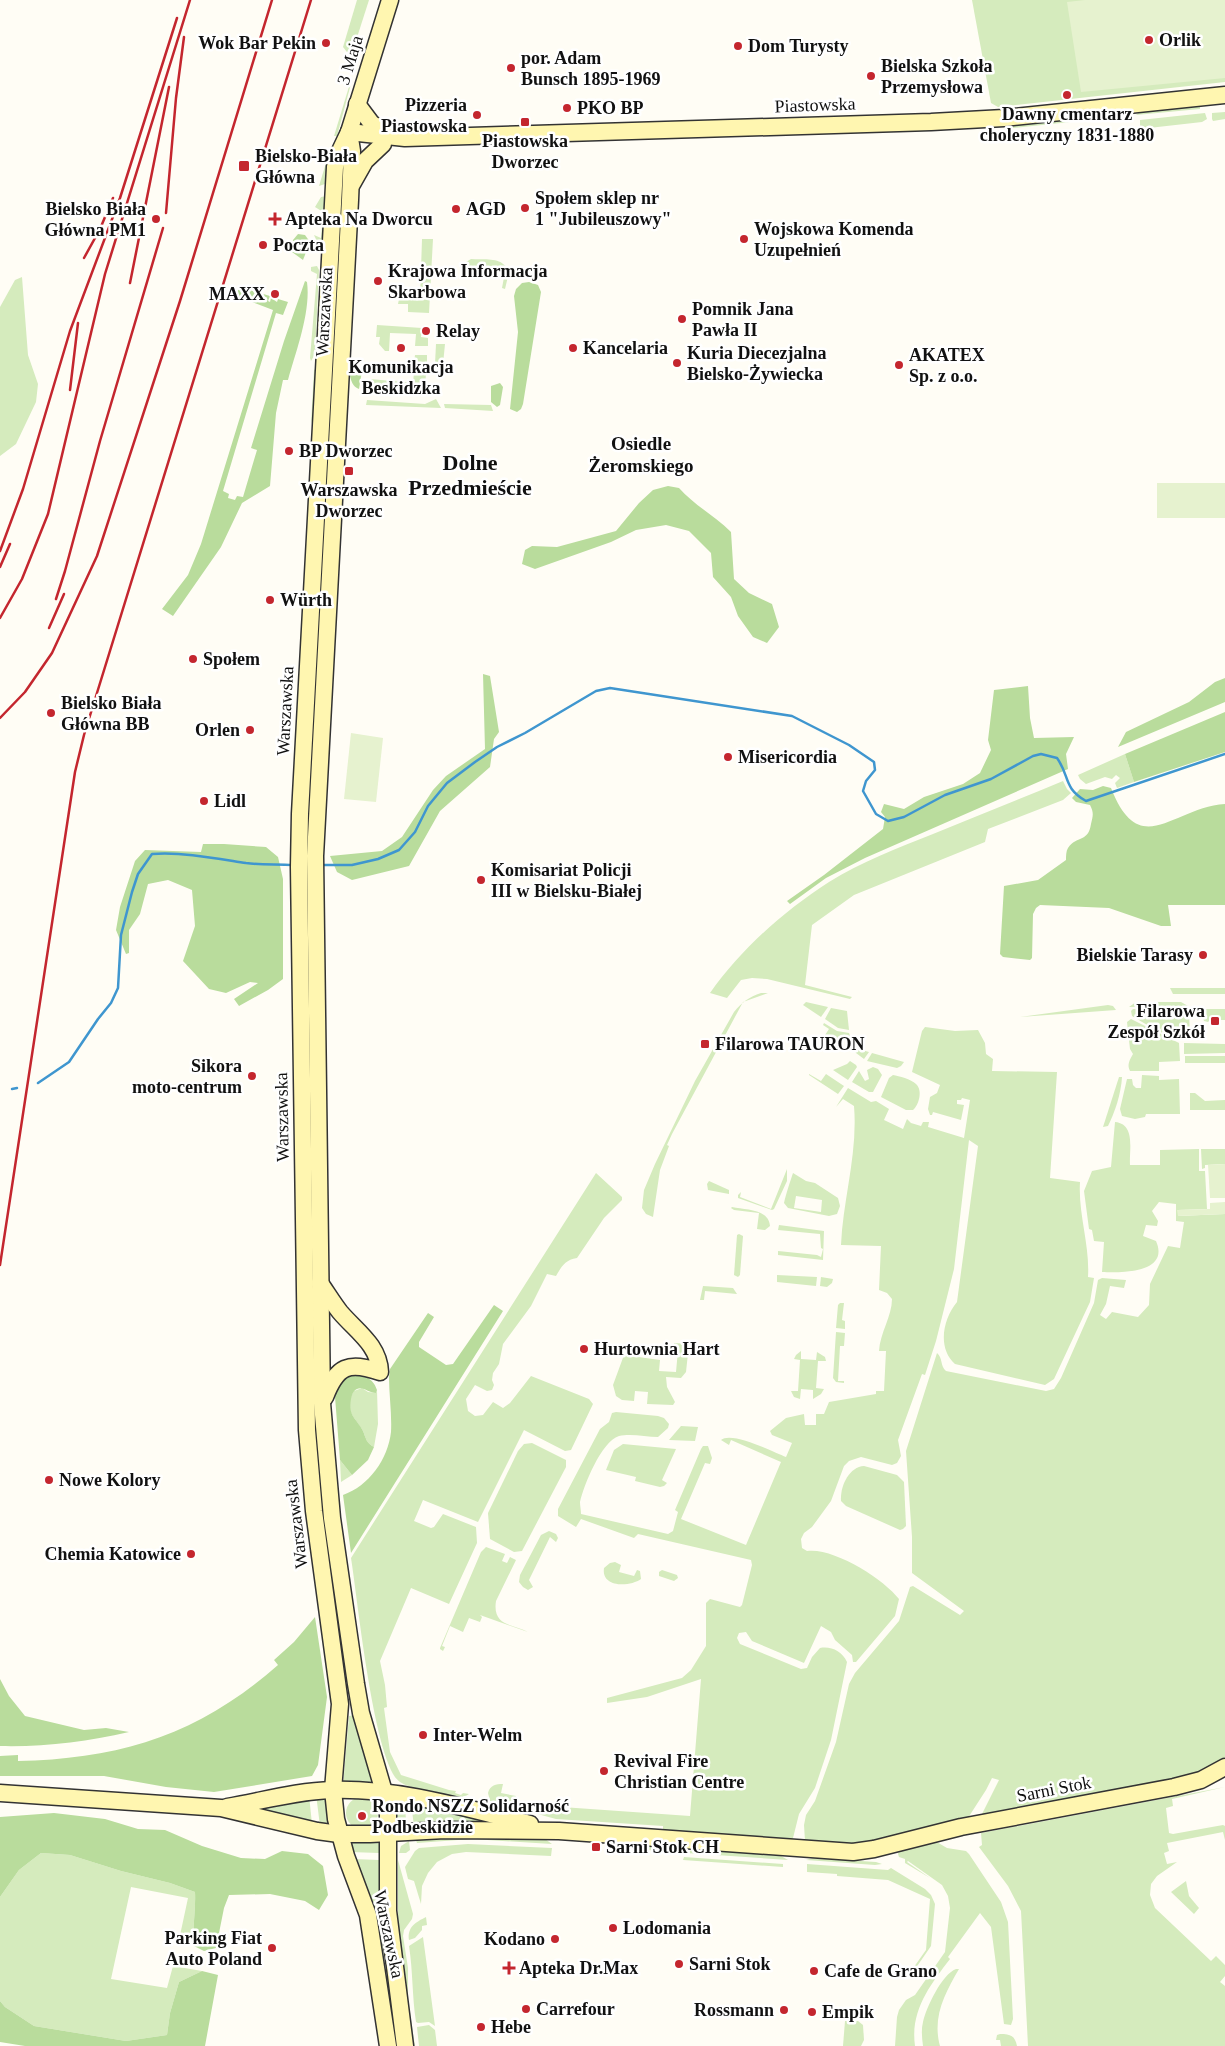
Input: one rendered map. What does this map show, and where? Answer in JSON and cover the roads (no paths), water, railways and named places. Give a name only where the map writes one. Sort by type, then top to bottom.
[{"type":"main road","name":"3 Maja","points":[[349,132],[390,0]]},
{"type":"main road","name":"Piastowska","points":[[349,132],[405,138],[985,119],[1225,95]]},
{"type":"main road","points":[[357,104],[372,124],[405,138]]},
{"type":"main road","points":[[349,132],[371,142],[383,144]]},
{"type":"main road","name":"Warszawska","points":[[349,132],[352,151],[350,188],[307,861],[307,1430],[314,1511],[340,1713],[333,1790],[339,1834],[368,1915],[388,2046]]},
{"type":"main road","name":"Warszawska","points":[[349,132],[335,167],[333,190],[300,814],[307,861],[323,1428],[332,1518],[356,1684],[367,1740],[384,1792],[388,1815],[388,1910],[406,2046]]},
{"type":"main road","name":"Piastowska","points":[[383,144],[405,138]]},
{"type":"main road","points":[[350,188],[364,161],[383,144]]},
{"type":"main road","points":[[320,1283],[340,1312],[368,1342],[376,1354],[380,1365],[380,1372],[355,1366],[339,1371],[330,1382],[322,1403]]},
{"type":"main road","points":[[311,1791],[327,1779],[334,1765]]},
{"type":"main road","name":"Sarni Stok","points":[[221,1808],[317,1831],[339,1834],[483,1830],[559,1832],[860,1851],[961,1827],[1174,1787],[1202,1780],[1225,1767]]},
{"type":"main road","name":"Sarni Stok","points":[[221,1808],[311,1791],[384,1792],[484,1813],[559,1832]]},
{"type":"main road","points":[[0,1794],[221,1808]]},
{"type":"main road","points":[[483,1830],[487,1821],[484,1813]]},
{"type":"waterway","points":[[321,865],[352,865],[378,859],[399,850],[415,832],[428,806],[447,783],[497,747],[525,733],[596,691],[610,688],[792,716],[849,745],[874,762],[875,770],[866,781],[863,791],[876,814],[888,821],[904,817],[945,795],[991,779],[1033,756],[1041,754],[1057,758],[1070,786],[1086,801],[1225,754]]},
{"type":"waterway","points":[[38,1083],[69,1062],[111,1003],[118,988],[121,935],[132,892],[138,874],[152,854],[211,857],[252,864],[293,865]]},
{"type":"waterway","points":[[12,1089],[17,1088]]},
{"type":"railway","points":[[0,618],[22,579],[48,514],[105,274],[190,0]]},
{"type":"railway","points":[[0,718],[25,692],[52,653],[97,556],[180,301],[272,0]]},
{"type":"railway","points":[[0,1265],[75,772],[84,735],[311,0]]},
{"type":"railway","points":[[0,551],[23,489],[70,331],[120,198],[177,18]]},
{"type":"railway","points":[[166,213],[176,98],[184,37]]},
{"type":"railway","points":[[130,283],[169,87]]},
{"type":"railway","points":[[84,258],[100,229],[113,198]]},
{"type":"railway","points":[[56,599],[100,441],[163,228]]},
{"type":"railway","points":[[70,390],[78,323]]},
{"type":"railway","points":[[0,567],[10,544]]},
{"type":"railway","points":[[49,628],[64,594]]},
{"type":"place","name":"Orlik","points":[[1149,40]]},
{"type":"place","name":"Wok Bar Pekin","points":[[326,43]]},
{"type":"place","name":"Dom Turysty","points":[[738,46]]},
{"type":"place","name":"por. Adam Bunsch 1895-1969","points":[[511,68]]},
{"type":"place","name":"Bielska Szkoła Przemysłowa","points":[[871,76]]},
{"type":"place","name":"Dawny cmentarz choleryczny 1831-1880","points":[[1067,95]]},
{"type":"place","name":"PKO BP","points":[[567,108]]},
{"type":"place","name":"Pizzeria Piastowska","points":[[477,115]]},
{"type":"place","name":"Piastowska Dworzec","points":[[525,122]]},
{"type":"place","name":"Bielsko-Biała Główna","points":[[244,166]]},
{"type":"place","name":"Społem sklep nr 1 \"Jubileuszowy\"","points":[[525,208]]},
{"type":"place","name":"AGD","points":[[456,209]]},
{"type":"place","name":"Bielsko Biała Główna PM1","points":[[156,219]]},
{"type":"place","name":"Apteka Na Dworcu","points":[[275,219]]},
{"type":"place","name":"Wojskowa Komenda Uzupełnień","points":[[744,239]]},
{"type":"place","name":"Poczta","points":[[263,245]]},
{"type":"place","name":"Krajowa Informacja Skarbowa","points":[[378,281]]},
{"type":"place","name":"MAXX","points":[[275,294]]},
{"type":"place","name":"Pomnik Jana Pawła II","points":[[682,319]]},
{"type":"place","name":"Relay","points":[[426,331]]},
{"type":"place","name":"Komunikacja Beskidzka","points":[[401,348]]},
{"type":"place","name":"Kancelaria","points":[[573,348]]},
{"type":"place","name":"Kuria Diecezjalna Bielsko-Żywiecka","points":[[677,363]]},
{"type":"place","name":"AKATEX Sp. z o.o.","points":[[899,365]]},
{"type":"place","name":"BP Dworzec","points":[[289,451]]},
{"type":"place","name":"Warszawska Dworzec","points":[[349,471]]},
{"type":"place","name":"Würth","points":[[270,600]]},
{"type":"place","name":"Społem","points":[[193,659]]},
{"type":"place","name":"Bielsko Biała Główna BB","points":[[51,713]]},
{"type":"place","name":"Orlen","points":[[250,730]]},
{"type":"place","name":"Misericordia","points":[[728,757]]},
{"type":"place","name":"Lidl","points":[[204,801]]},
{"type":"place","name":"Komisariat Policji III w Bielsku-Białej","points":[[481,880]]},
{"type":"place","name":"Bielskie Tarasy","points":[[1203,955]]},
{"type":"place","name":"Filarowa Zespół Szkół","points":[[1215,1021]]},
{"type":"place","name":"Filarowa TAURON","points":[[705,1044]]},
{"type":"place","name":"Sikora moto-centrum","points":[[252,1076]]},
{"type":"place","name":"Hurtownia Hart","points":[[584,1349]]},
{"type":"place","name":"Nowe Kolory","points":[[49,1480]]},
{"type":"place","name":"Chemia Katowice","points":[[191,1554]]},
{"type":"place","name":"Inter-Welm","points":[[423,1735]]},
{"type":"place","name":"Revival Fire Christian Centre","points":[[604,1771]]},
{"type":"place","name":"Rondo NSZZ Solidarność Podbeskidzie","points":[[362,1816]]},
{"type":"place","name":"Sarni Stok CH","points":[[596,1847]]},
{"type":"place","name":"Lodomania","points":[[613,1928]]},
{"type":"place","name":"Kodano","points":[[555,1939]]},
{"type":"place","name":"Parking Fiat Auto Poland","points":[[272,1948]]},
{"type":"place","name":"Sarni Stok","points":[[679,1964]]},
{"type":"place","name":"Apteka Dr.Max","points":[[509,1968]]},
{"type":"place","name":"Cafe de Grano","points":[[814,1971]]},
{"type":"place","name":"Carrefour","points":[[526,2009]]},
{"type":"place","name":"Rossmann","points":[[784,2010]]},
{"type":"place","name":"Empik","points":[[812,2012]]},
{"type":"place","name":"Hebe","points":[[481,2027]]},
{"type":"district","name":"Osiedle Żeromskiego","points":[[641,454]]},
{"type":"district","name":"Dolne Przedmieście","points":[[470,475]]}]
